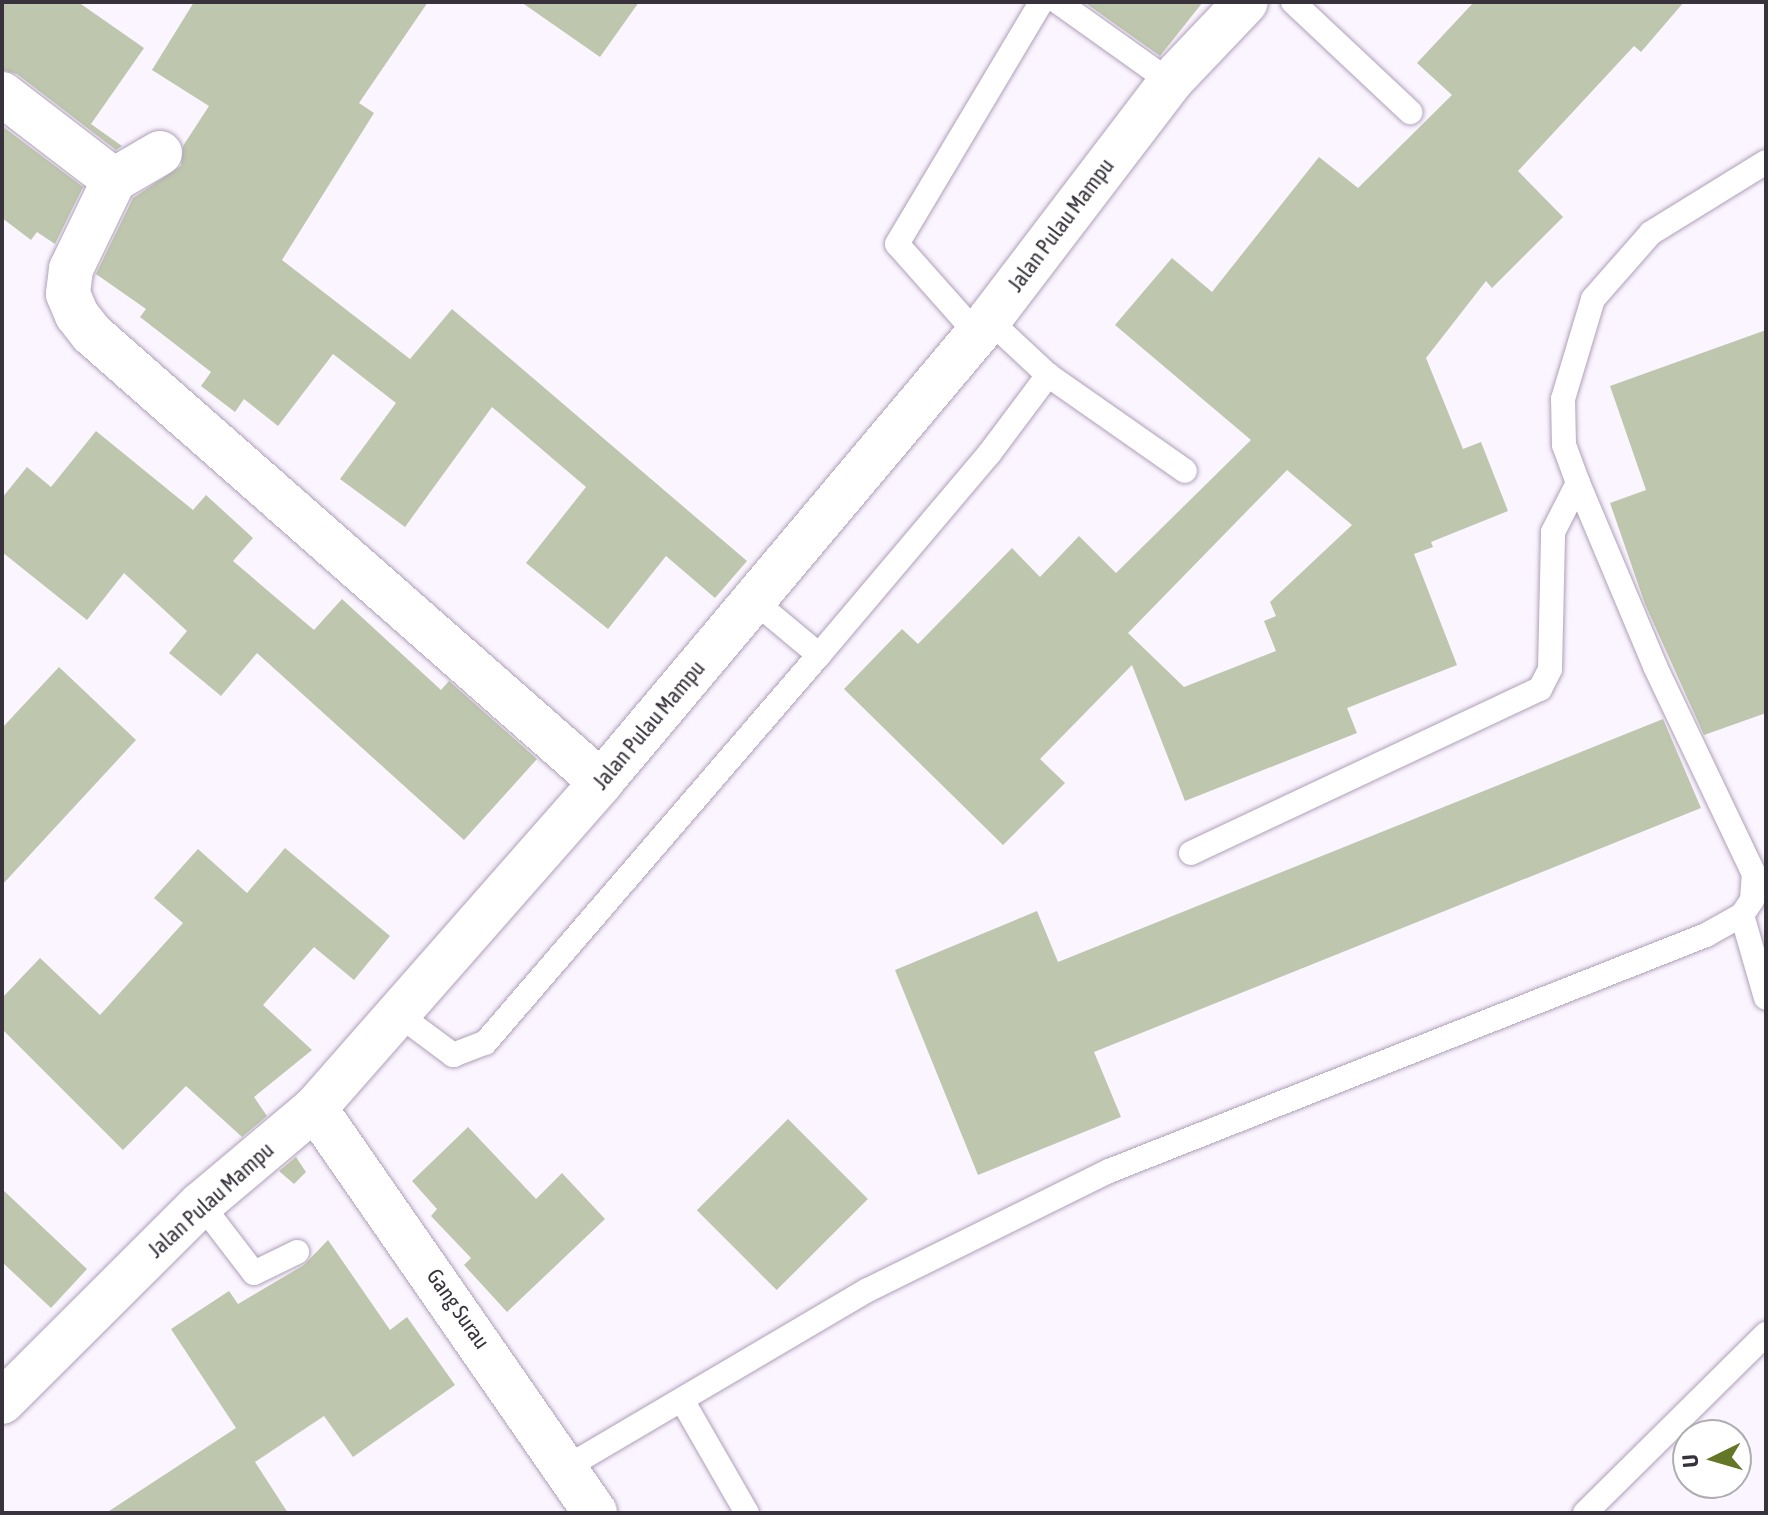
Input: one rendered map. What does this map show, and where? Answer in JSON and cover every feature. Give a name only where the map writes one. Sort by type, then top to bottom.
[{"type":"street","name":"Jalan Pulau Mampu","points":[[2,1402],[201,1204],[315,1108],[601,782],[983,327],[1170,82],[1246,2]]},
{"type":"street","points":[[2,94],[114,180]]},
{"type":"street","points":[[160,153],[114,180],[71,269],[68,294],[92,334],[601,782]]},
{"type":"street","name":"Gang Surau","points":[[315,1108],[567,1467],[595,1513]]},
{"type":"lane","points":[[1041,2],[897,244],[983,327],[1185,471]]},
{"type":"lane","points":[[1058,2],[1170,82]]},
{"type":"lane","points":[[1293,2],[1410,112]]},
{"type":"lane","points":[[567,1467],[868,1290],[1109,1171],[1706,935],[1742,915],[1752,900],[1754,874],[1655,666],[1578,483],[1564,445],[1563,399],[1593,299],[1651,233],[1766,162]]},
{"type":"lane","points":[[398,1014],[453,1055],[485,1043],[989,454],[1048,375]]},
{"type":"lane","points":[[1191,853],[1540,689],[1550,669],[1553,532],[1578,483]]},
{"type":"lane","points":[[753,600],[819,655]]},
{"type":"lane","points":[[1742,915],[1766,998]]},
{"type":"lane","points":[[201,1204],[254,1273],[297,1252]]},
{"type":"lane","points":[[1585,1513],[1766,1334]]},
{"type":"lane","points":[[682,1400],[747,1513]]},
{"type":"building","points":[[2,2],[78,2],[144,48],[91,124],[122,146],[116,150],[17,74],[2,70]]},
{"type":"building","points":[[194,2],[428,2],[359,103],[374,113],[282,260],[410,359],[452,309],[747,561],[715,598],[666,556],[608,629],[526,563],[586,487],[492,407],[405,527],[340,479],[396,403],[333,354],[278,426],[244,399],[235,412],[201,386],[211,372],[140,317],[146,309],[96,274],[133,198],[181,166],[183,146],[209,106],[152,70]]},
{"type":"building","points":[[521,2],[639,2],[600,57]]},
{"type":"building","points":[[1084,2],[1203,2],[1160,56]]},
{"type":"building","points":[[1474,2],[1684,2],[1641,52],[1634,46],[1518,171],[1563,217],[1492,288],[1486,281],[1426,358],[1463,449],[1481,442],[1508,511],[1431,542],[1433,547],[1414,554],[1457,665],[1347,708],[1357,733],[1185,801],[1132,665],[1040,759],[1065,783],[1003,845],[844,689],[902,629],[918,644],[1012,548],[1040,577],[1079,536],[1116,573],[1251,440],[1115,325],[1172,258],[1212,292],[1319,157],[1358,188],[1452,95],[1417,63]],"holes":[[[1287,470],[1352,525],[1270,602],[1276,616],[1264,621],[1276,651],[1184,687],[1128,633]]]},
{"type":"building","points":[[2,126],[83,187],[55,244],[37,232],[31,240],[2,218]]},
{"type":"building","points":[[1766,330],[1766,713],[1704,735],[1645,604],[1610,503],[1646,490],[1610,386]]},
{"type":"building","points":[[96,431],[193,510],[206,495],[253,538],[233,561],[314,630],[342,599],[441,690],[449,681],[537,759],[464,840],[257,653],[221,696],[169,653],[187,631],[124,573],[87,620],[2,552],[2,498],[27,467],[51,487]]},
{"type":"building","points":[[59,667],[136,740],[2,885],[2,728]]},
{"type":"building","points":[[1663,719],[1701,808],[1094,1052],[1121,1117],[978,1175],[895,970],[1037,911],[1058,962]]},
{"type":"building","points":[[285,848],[390,936],[354,980],[314,947],[263,1005],[312,1050],[254,1097],[267,1116],[242,1137],[186,1086],[123,1150],[2,1029],[2,998],[40,958],[100,1015],[183,923],[154,898],[198,849],[247,893]]},
{"type":"building","points":[[788,1119],[868,1199],[777,1290],[697,1210]]},
{"type":"building","points":[[468,1127],[536,1199],[562,1173],[605,1219],[507,1312],[464,1265],[471,1258],[431,1216],[437,1209],[412,1181]]},
{"type":"building","points":[[296,1157],[306,1172],[294,1184],[279,1171]]},
{"type":"building","points":[[2,1189],[87,1269],[51,1308],[2,1262]]},
{"type":"building","points":[[328,1240],[390,1330],[407,1317],[455,1385],[353,1457],[324,1416],[255,1462],[288,1513],[106,1513],[236,1428],[171,1329],[229,1291],[238,1304],[304,1265]]}]
